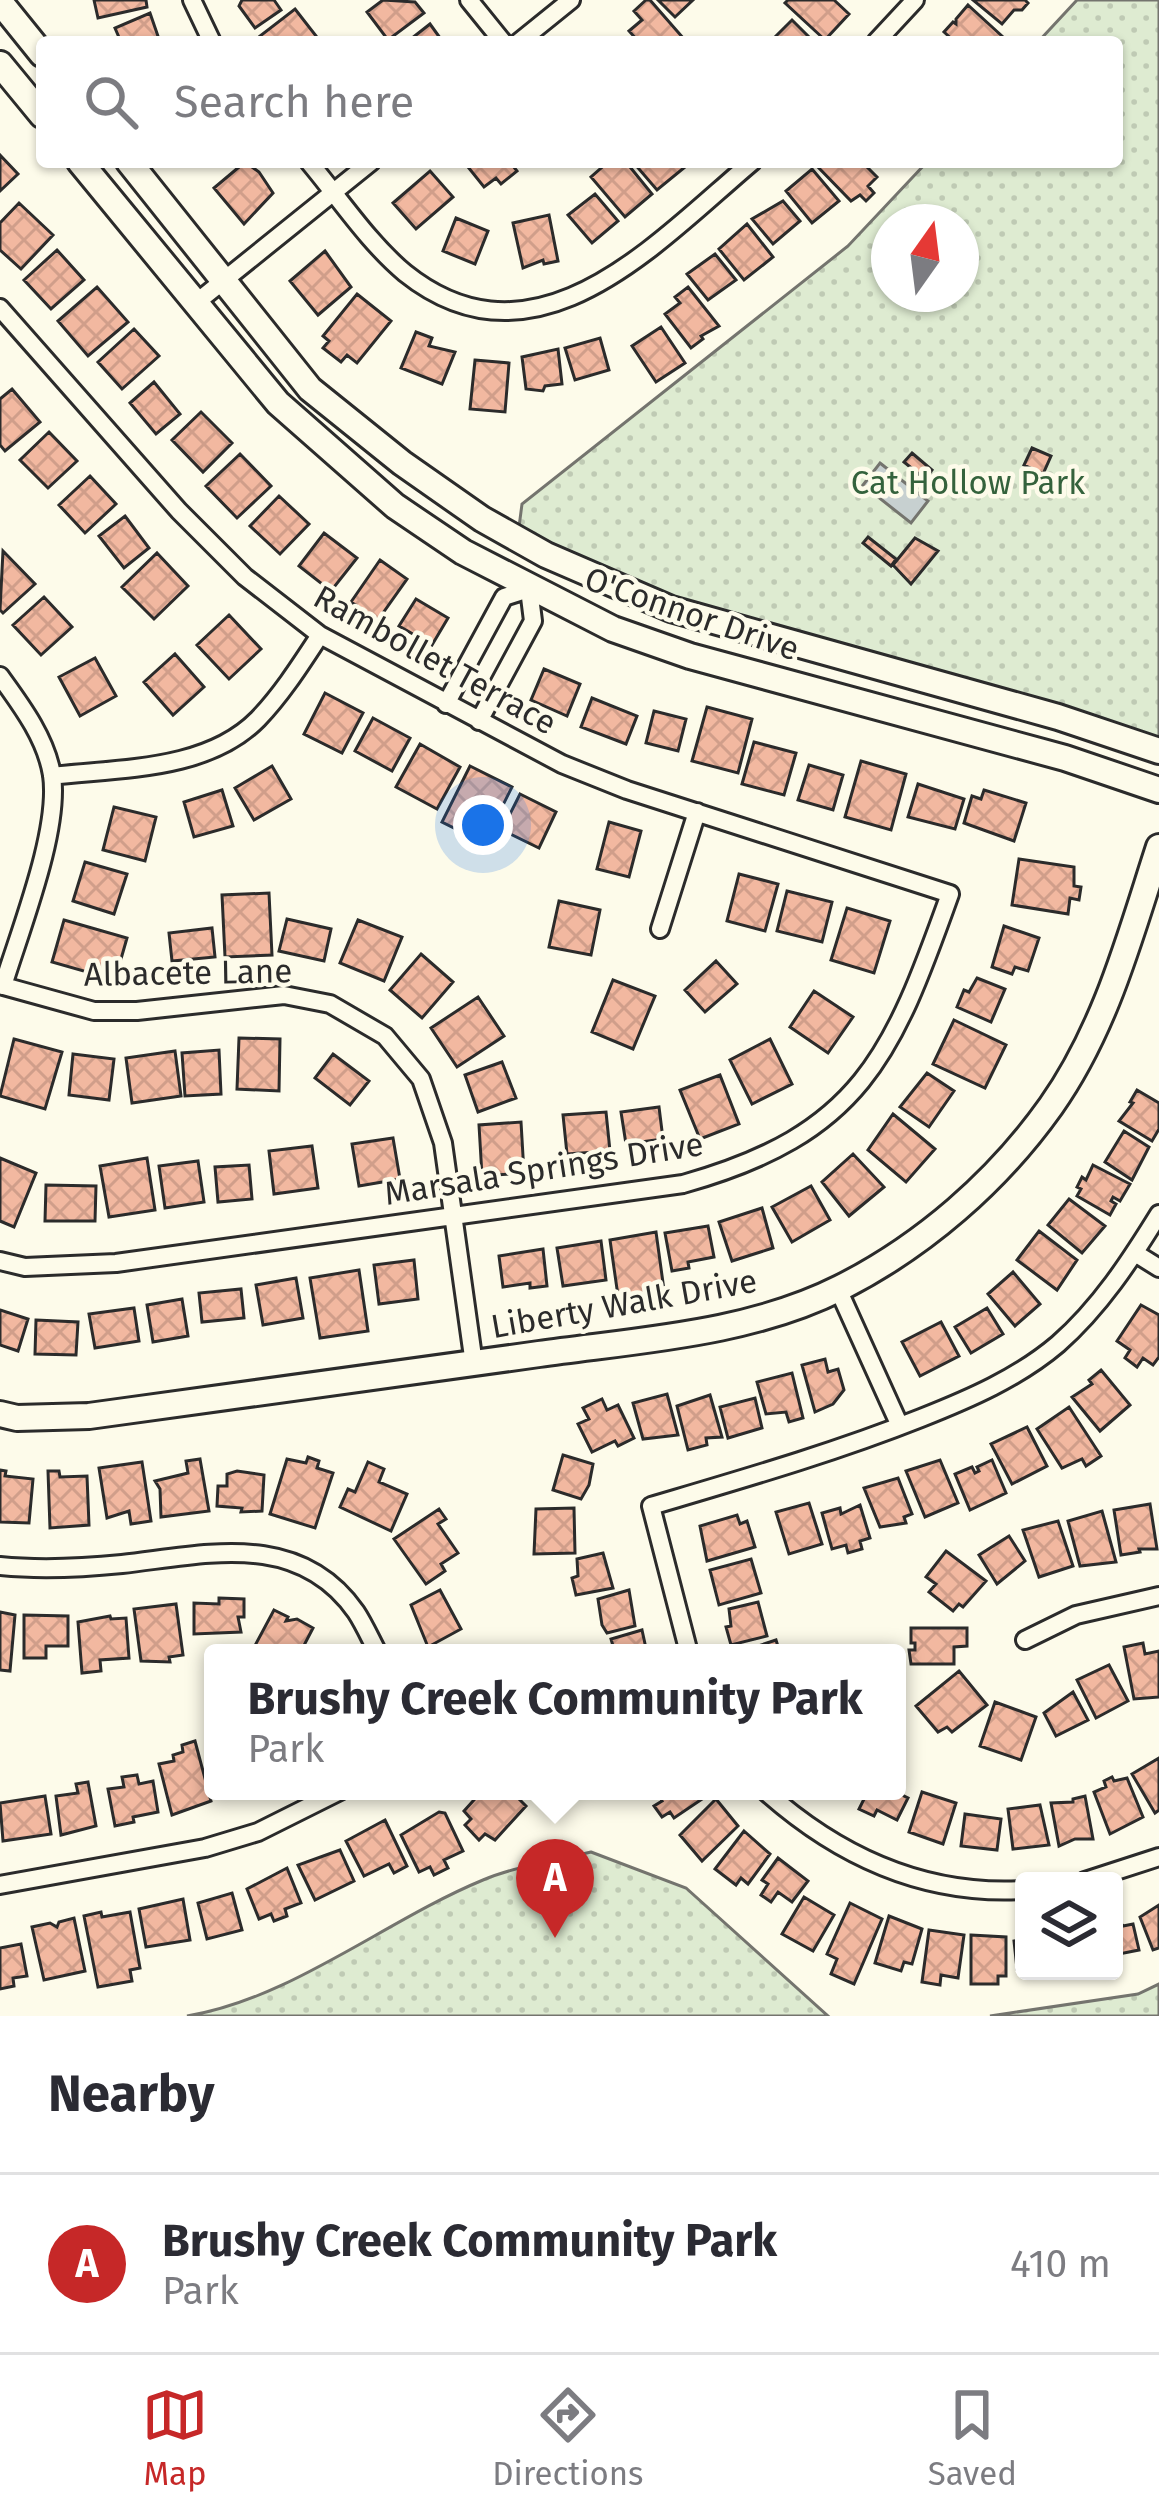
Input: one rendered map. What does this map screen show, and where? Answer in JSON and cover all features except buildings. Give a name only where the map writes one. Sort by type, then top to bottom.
[{"type":"main road","points":[[0,2],[36,47]]},
{"type":"main road","points":[[0,64],[36,108]]},
{"type":"main road","name":"O'Connor Drive","points":[[85,168],[246,369],[333,455],[395,506],[463,552],[614,629],[690,656],[1065,758],[1159,790]]},
{"type":"main road","name":"O'Connor Drive","points":[[134,168],[292,370],[340,415],[482,519],[626,591],[717,624],[1058,717],[1159,751]]},
{"type":"main road","name":"Liberty Walk Drive","points":[[0,1414],[17,1418],[89,1416],[474,1364],[742,1322],[838,1289],[899,1254],[947,1216],[999,1171],[1051,1106],[1088,1046],[1115,983],[1159,847]]},
{"type":"street","points":[[192,0],[209,36]]},
{"type":"street","points":[[469,0],[498,36]]},
{"type":"street","points":[[526,36],[571,0]]},
{"type":"street","points":[[882,36],[915,0]]},
{"type":"street","points":[[315,168],[377,247],[414,279],[455,302],[514,310],[559,303],[600,286],[745,168]]},
{"type":"street","points":[[196,302],[364,168]]},
{"type":"street","name":"Rambollet Terrace","points":[[0,308],[179,511],[245,578],[320,635],[562,764],[950,894]]},
{"type":"street","points":[[478,721],[533,621],[529,589],[546,555]]},
{"type":"street","points":[[446,704],[504,598],[529,589]]},
{"type":"street","points":[[52,776],[179,760],[228,742],[272,703],[320,635]]},
{"type":"street","points":[[0,676],[32,720],[52,776],[46,838],[2,985]]},
{"type":"street","points":[[660,929],[697,812]]},
{"type":"street","name":"Marsala Springs Drive","points":[[0,1261],[25,1267],[116,1263],[683,1184],[743,1167],[798,1139],[846,1100],[886,1051],[913,997],[950,894]]},
{"type":"street","name":"Albacete Lane","points":[[2,985],[94,1011],[284,995],[330,1004],[385,1036],[421,1079],[443,1143],[474,1364]]},
{"type":"street","points":[[687,1644],[651,1506],[835,1451],[966,1400],[1048,1352],[1095,1306],[1159,1214]]},
{"type":"street","points":[[1136,1253],[1159,1268]]},
{"type":"street","points":[[838,1289],[901,1426]]},
{"type":"street","points":[[0,1566],[82,1568],[224,1550],[288,1560],[324,1580],[354,1609],[373,1644]]},
{"type":"street","points":[[1025,1640],[1076,1615],[1159,1596]]},
{"type":"street","points":[[0,1885],[206,1848],[258,1832],[322,1800]]},
{"type":"street","points":[[777,1800],[835,1844],[894,1873],[958,1890],[1015,1890]]},
{"type":"street","points":[[1113,1872],[1159,1857]]},
{"type":"green space","name":"Cat Hollow Park","points":[[1077,0],[1159,0],[1159,739],[698,606],[609,572],[519,527],[522,504],[848,246],[871,222],[871,312],[979,312],[979,204],[888,204],[921,168],[1123,168],[1123,36],[1044,36]]},
{"type":"green space","points":[[591,1852],[686,1888],[828,2016],[187,2016],[226,2007],[301,1976],[483,1880]]},
{"type":"green space","points":[[1159,1984],[1159,2016],[990,2016],[1138,1994]]},
{"type":"shaded area","points":[[880,463],[928,501],[911,523],[863,485]]},
{"type":"place","name":"Brushy Creek Community Park","points":[[555,1938]]}]
